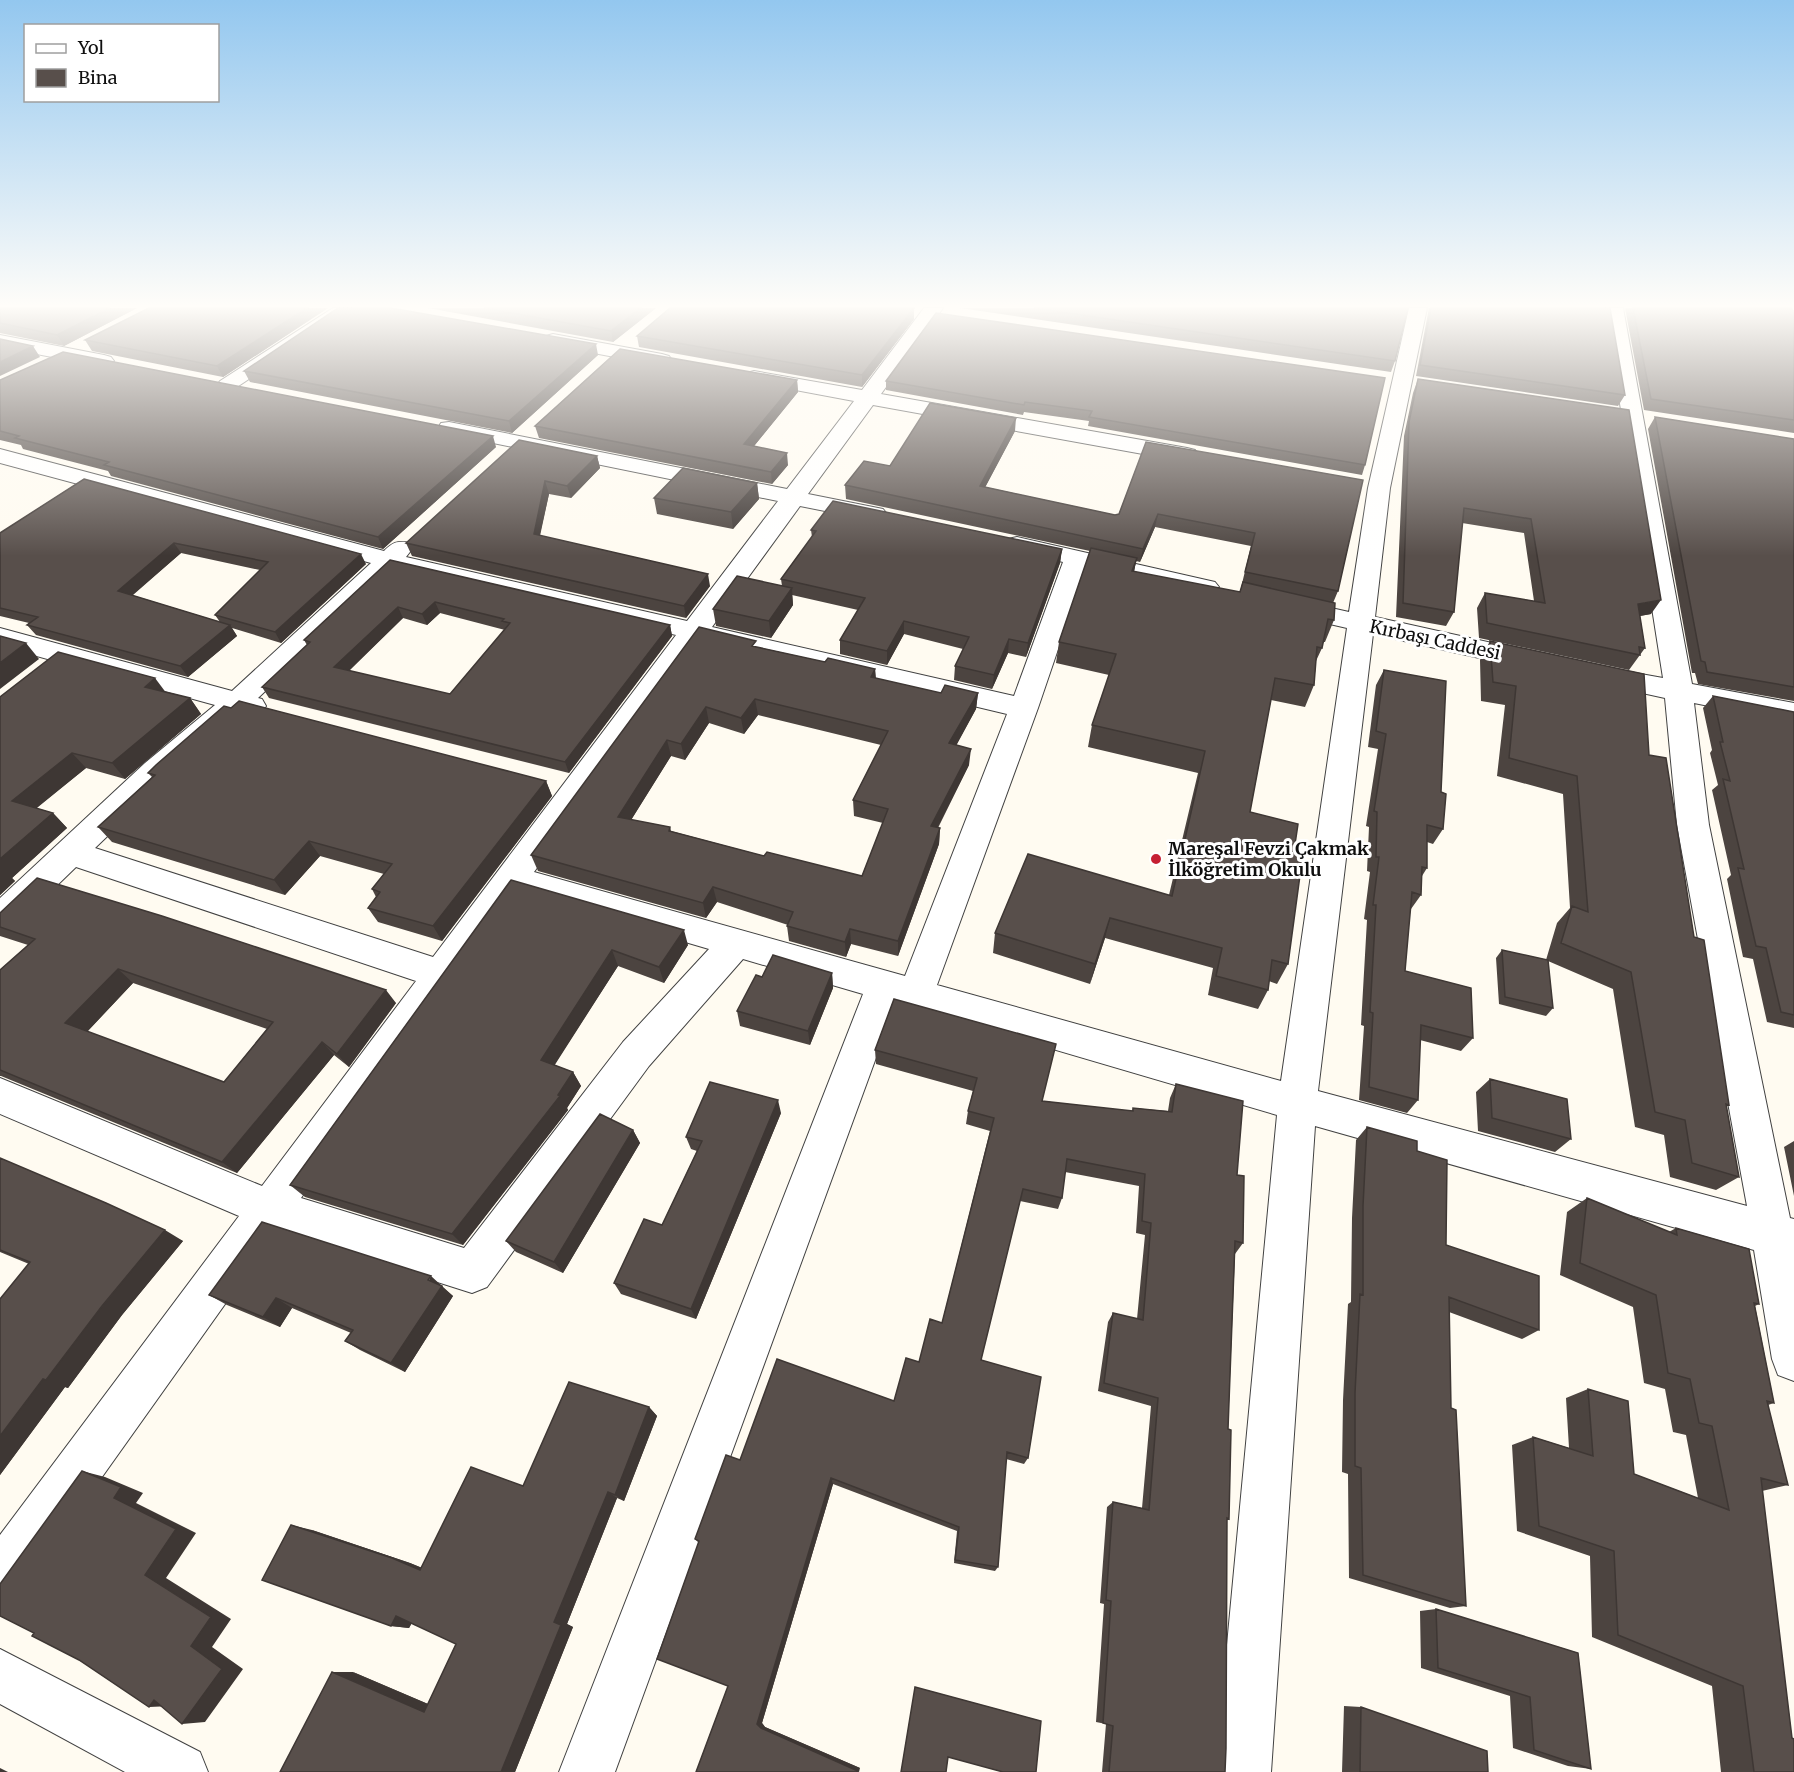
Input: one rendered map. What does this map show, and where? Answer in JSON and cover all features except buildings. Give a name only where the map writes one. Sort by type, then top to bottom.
[{"type":"street","points":[[255,391],[262,392]]},
{"type":"street","points":[[829,391],[1204,458]]},
{"type":"street","points":[[2,1572],[511,878],[565,786],[694,630],[873,391]]},
{"type":"street","points":[[1243,1772],[1296,1103],[1359,623],[1367,486],[1398,391]]},
{"type":"street","points":[[1629,391],[1678,692],[1694,825],[1784,1238],[1794,1359]]},
{"type":"street","points":[[492,465],[543,419]]},
{"type":"street","points":[[425,423],[896,518]]},
{"type":"street","points":[[4,461],[388,560],[1024,708]]},
{"type":"street","points":[[0,919],[156,771],[237,702],[423,528]]},
{"type":"street","points":[[998,540],[1224,591]]},
{"type":"street","points":[[587,1772],[900,988],[1024,708],[1077,557]]},
{"type":"street","name":"Kırbaşı Caddesi","points":[[1269,602],[1678,692],[1794,713]]},
{"type":"street","points":[[0,637],[282,714]]},
{"type":"street","points":[[38,677],[66,655]]},
{"type":"street","points":[[71,853],[440,974]]},
{"type":"street","points":[[511,878],[1296,1103],[1784,1238]]},
{"type":"street","points":[[0,1096],[270,1209],[472,1272],[636,1054],[735,944]]},
{"type":"street","points":[[0,1675],[180,1772]]},
{"type":"place","name":"Mareşal Fevzi Çakmak İlköğretim Okulu","points":[[1156,859]]}]
